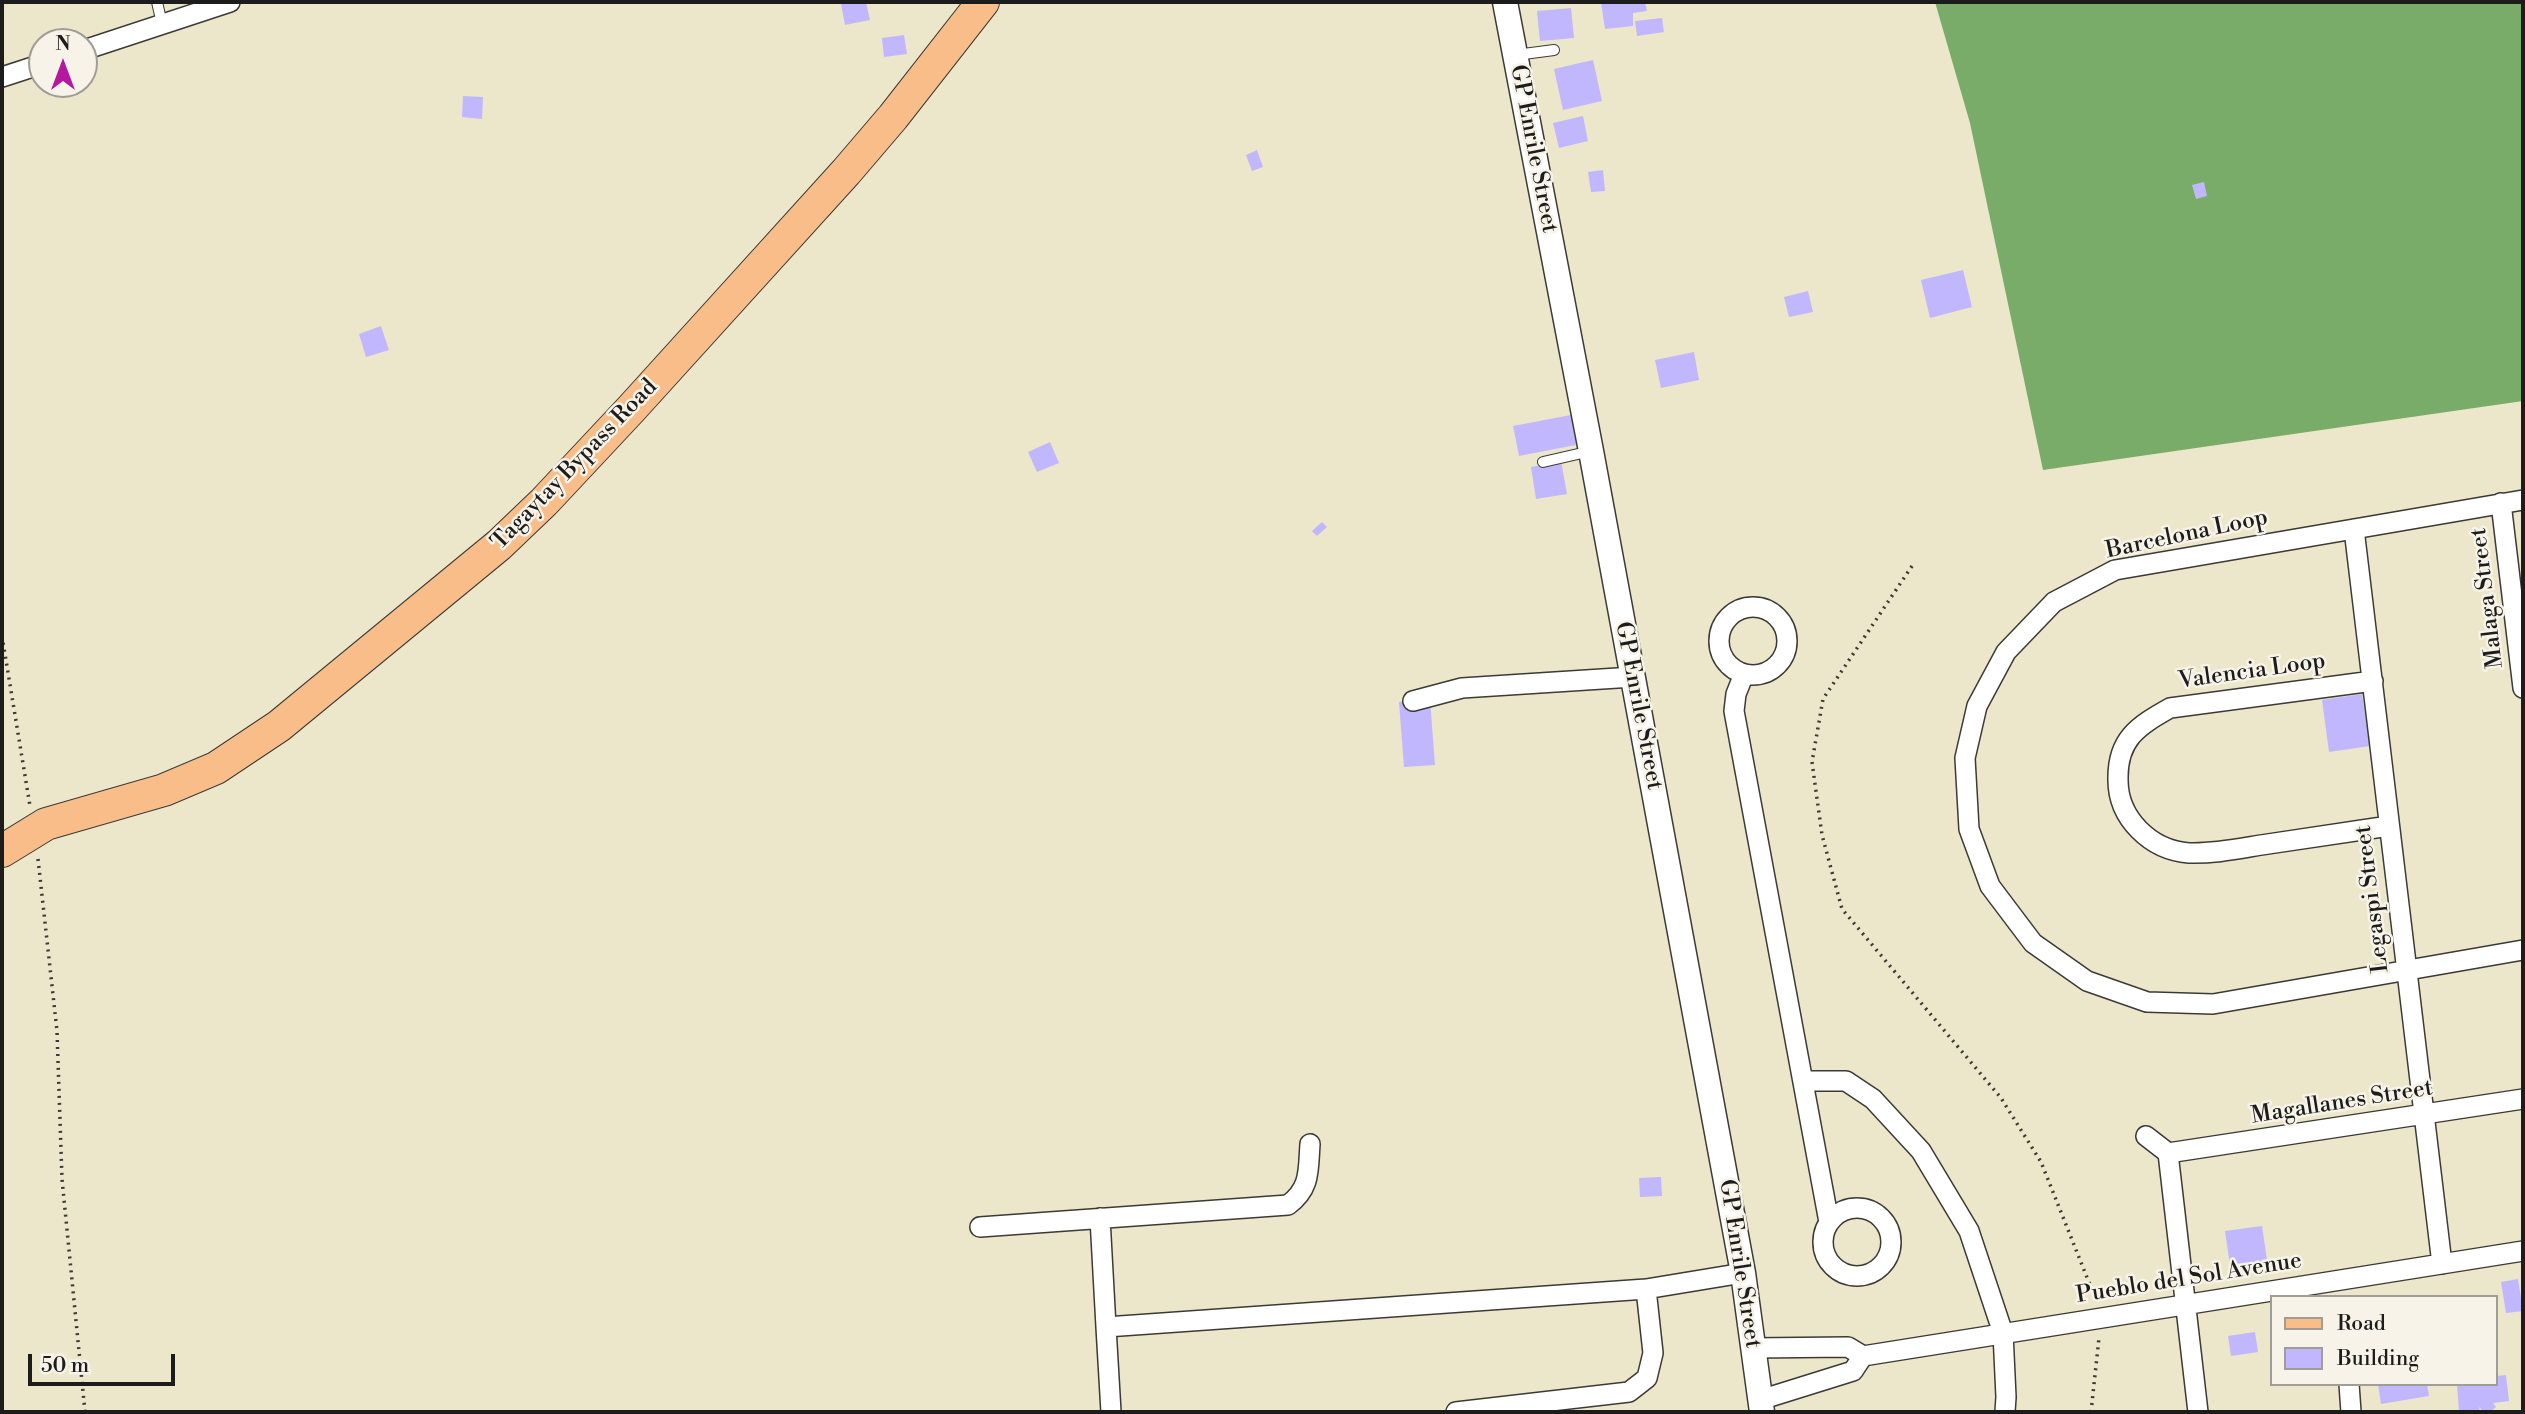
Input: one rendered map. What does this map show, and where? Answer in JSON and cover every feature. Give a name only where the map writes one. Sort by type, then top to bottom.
[{"type":"main road","name":"Tagaytay Bypass Road","points":[[2,851],[34,830],[60,819],[164,790],[225,763],[279,726],[499,545],[544,502],[623,418],[846,172],[983,2]]},
{"type":"street","points":[[98,45],[230,2]]},
{"type":"street","name":"GP Enrile Street","points":[[1505,2],[1743,1273],[1761,1406]]},
{"type":"street","points":[[2,77],[28,69]]},
{"type":"street","name":"Barcelona Loop","points":[[2523,500],[2115,570],[2054,603],[2006,652],[1977,706],[1965,758],[1969,829],[1990,886],[2033,943],[2087,981],[2147,1002],[2213,1004],[2523,950]]},
{"type":"street","name":"Malaga Street","points":[[2501,503],[2523,688]]},
{"type":"street","name":"Legaspi Street","points":[[2354,529],[2442,1264]]},
{"type":"street","points":[[1744,674],[1736,694],[1734,711],[1829,1222]]},
{"type":"street","points":[[1413,701],[1462,688],[1633,677]]},
{"type":"street","name":"Valencia Loop","points":[[2373,681],[2170,708],[2142,723],[2125,744],[2118,766],[2118,794],[2128,819],[2154,843],[2187,853],[2229,850],[2389,826]]},
{"type":"street","points":[[1803,1082],[1846,1082],[1873,1099],[1921,1151],[1969,1231],[2003,1333],[2007,1397],[2005,1412]]},
{"type":"street","name":"Magallanes Street","points":[[2168,1153],[2523,1099]]},
{"type":"street","points":[[2146,1136],[2168,1153],[2198,1412]]},
{"type":"street","points":[[980,1227],[1288,1205],[1301,1196],[1306,1185],[1310,1144]]},
{"type":"street","points":[[1100,1218],[1111,1412]]},
{"type":"street","name":"Pueblo del Sol Avenue","points":[[2274,1295],[2342,1288],[2442,1264],[2523,1251]]},
{"type":"street","points":[[1106,1327],[1646,1289],[1743,1273]]},
{"type":"street","points":[[1456,1412],[1629,1392],[1647,1378],[1653,1353],[1646,1289]]},
{"type":"street","name":"Pueblo del Sol Avenue","points":[[1753,1348],[1848,1348],[1863,1356],[2187,1304],[2270,1295]]},
{"type":"street","name":"Pueblo del Sol Avenue","points":[[1761,1406],[1853,1371],[1863,1356]]},
{"type":"street","points":[[2349,1386],[2351,1412]]},
{"type":"lane","points":[[157,2],[162,24]]},
{"type":"lane","points":[[1515,55],[1554,50]]},
{"type":"lane","points":[[1543,462],[1591,451]]},
{"type":"path","points":[[1912,566],[1824,699],[1812,762],[1822,835],[1842,909],[2001,1098],[2041,1161],[2095,1293],[2101,1318],[2091,1412]]},
{"type":"path","points":[[2,636],[34,830],[57,1031],[62,1179],[85,1412]]},
{"type":"green space","points":[[1935,2],[2523,2],[2523,401],[2043,470],[1970,123]]},
{"type":"building","points":[[866,2],[870,20],[845,25],[841,4]]},
{"type":"building","points":[[1601,2],[1645,2],[1647,11],[1633,13],[1633,26],[1605,29]]},
{"type":"building","points":[[1571,8],[1574,38],[1540,41],[1537,11]]},
{"type":"building","points":[[1662,18],[1664,32],[1637,36],[1635,21]]},
{"type":"building","points":[[904,35],[907,54],[884,57],[882,38]]},
{"type":"building","points":[[1593,60],[1602,101],[1563,110],[1554,69]]},
{"type":"building","points":[[463,96],[483,97],[482,119],[462,117]]},
{"type":"building","points":[[1583,116],[1588,141],[1559,148],[1553,123]]},
{"type":"building","points":[[1257,150],[1263,167],[1252,171],[1246,155]]},
{"type":"building","points":[[1603,170],[1605,191],[1591,192],[1588,172]]},
{"type":"building","points":[[2204,182],[2207,196],[2196,199],[2192,185]]},
{"type":"building","points":[[1963,270],[1972,307],[1930,318],[1921,280]]},
{"type":"building","points":[[1808,291],[1813,312],[1789,317],[1784,297]]},
{"type":"building","points":[[381,326],[389,350],[366,357],[359,334]]},
{"type":"building","points":[[1694,352],[1699,380],[1661,388],[1655,360]]},
{"type":"building","points":[[1571,415],[1576,445],[1519,456],[1513,426]]},
{"type":"building","points":[[1050,442],[1059,463],[1037,472],[1028,452]]},
{"type":"building","points":[[1561,461],[1567,494],[1536,499],[1531,467]]},
{"type":"building","points":[[1322,522],[1327,527],[1317,536],[1312,531]]},
{"type":"building","points":[[2362,694],[2370,746],[2329,752],[2322,700]]},
{"type":"building","points":[[1430,700],[1435,765],[1404,767],[1399,702]]},
{"type":"building","points":[[1661,1177],[1662,1196],[1640,1197],[1639,1178]]},
{"type":"building","points":[[2262,1226],[2268,1267],[2231,1272],[2225,1231]]},
{"type":"building","points":[[2518,1279],[2523,1311],[2506,1313],[2501,1282]]},
{"type":"building","points":[[2255,1332],[2258,1352],[2231,1356],[2228,1336]]},
{"type":"building","points":[[2506,1375],[2509,1401],[2493,1403],[2496,1407],[2490,1412],[2484,1412],[2479,1407],[2480,1412],[2459,1412],[2457,1386],[2497,1386],[2497,1376]]},
{"type":"building","points":[[2378,1386],[2427,1386],[2429,1396],[2381,1404]]}]
